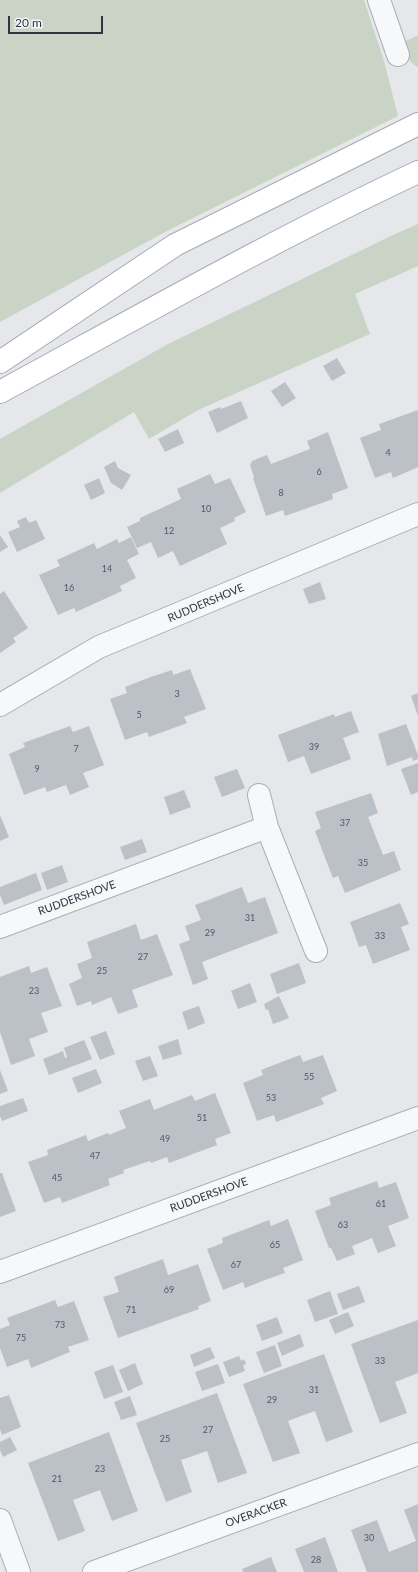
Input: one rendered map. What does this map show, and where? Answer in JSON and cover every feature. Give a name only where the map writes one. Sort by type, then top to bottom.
[{"type":"main road","points":[[0,362],[175,245],[418,124]]},
{"type":"main road","points":[[0,392],[190,288],[378,191],[418,172]]},
{"type":"street","points":[[379,0],[398,55]]},
{"type":"street","name":"RUDDERSHOVE","points":[[0,705],[99,647],[418,514]]},
{"type":"street","points":[[259,795],[267,828],[316,951]]},
{"type":"street","name":"RUDDERSHOVE","points":[[0,927],[267,828]]},
{"type":"street","name":"RUDDERSHOVE","points":[[0,1272],[418,1118]]},
{"type":"street","name":"OVERACKER","points":[[94,1572],[418,1454]]},
{"type":"street","points":[[0,1520],[19,1572]]},
{"type":"shaded area","points":[[0,0],[364,0],[384,61],[398,116],[165,232],[0,322]]},
{"type":"shaded area","points":[[418,35],[417,67],[410,61],[404,42]]},
{"type":"shaded area","points":[[418,224],[418,266],[355,294],[370,334],[198,410],[149,439],[134,412],[0,493],[0,439],[168,344]]},
{"type":"building","points":[[337,358],[346,373],[332,381],[323,366]]},
{"type":"building","points":[[285,382],[296,398],[282,407],[271,391]]},
{"type":"building","points":[[241,401],[248,418],[217,433],[208,412],[220,407],[221,409]]},
{"type":"building","points":[[418,410],[418,467],[393,478],[391,472],[375,478],[360,438],[381,430],[379,424]]},
{"type":"building","points":[[178,429],[184,443],[165,452],[158,439]]},
{"type":"building","points":[[328,432],[348,488],[332,494],[333,499],[285,516],[283,510],[266,516],[253,478],[250,465],[252,461],[267,455],[271,464],[310,449],[307,441]]},
{"type":"building","points":[[115,461],[118,468],[131,475],[122,490],[111,483],[104,467]]},
{"type":"building","points":[[210,474],[215,484],[230,478],[246,512],[234,518],[235,521],[220,528],[227,544],[180,566],[173,551],[158,558],[151,542],[137,548],[127,527],[140,521],[140,518],[181,499],[177,489]]},
{"type":"building","points":[[99,478],[105,493],[91,500],[84,485]]},
{"type":"building","points":[[26,517],[29,523],[36,520],[45,539],[17,552],[8,532],[20,527],[17,521]]},
{"type":"building","points":[[0,535],[8,547],[0,552]]},
{"type":"building","points":[[131,537],[139,554],[127,560],[136,578],[120,586],[122,591],[76,612],[74,608],[58,615],[39,575],[60,566],[57,560],[94,543],[97,549],[117,539],[119,543]]},
{"type":"building","points":[[320,582],[326,599],[309,604],[303,589]]},
{"type":"building","points":[[4,591],[28,628],[13,638],[16,642],[0,653],[0,594]]},
{"type":"building","points":[[190,669],[206,709],[184,717],[187,723],[149,737],[147,732],[125,740],[110,699],[127,693],[125,687],[148,678],[172,670],[173,675]]},
{"type":"building","points":[[418,693],[418,716],[411,696]]},
{"type":"building","points":[[351,711],[359,732],[343,738],[351,759],[311,774],[304,756],[288,762],[278,735],[334,714],[335,717]]},
{"type":"building","points":[[406,724],[418,755],[418,759],[413,761],[412,757],[387,766],[378,734]]},
{"type":"building","points":[[70,726],[73,732],[89,726],[104,765],[83,773],[89,787],[70,795],[66,785],[47,792],[45,787],[24,795],[9,754],[25,747],[23,743]]},
{"type":"building","points":[[418,763],[418,792],[411,795],[401,769]]},
{"type":"building","points":[[237,769],[245,788],[222,797],[214,777]]},
{"type":"building","points":[[184,790],[191,807],[170,815],[164,797]]},
{"type":"building","points":[[371,793],[378,813],[368,817],[383,855],[394,851],[401,870],[345,893],[338,876],[333,878],[315,831],[321,828],[315,812]]},
{"type":"building","points":[[0,815],[9,837],[0,841]]},
{"type":"building","points":[[142,839],[147,852],[125,860],[120,847]]},
{"type":"building","points":[[62,865],[68,882],[47,890],[41,873]]},
{"type":"building","points":[[36,873],[42,890],[4,905],[0,895],[0,887]]},
{"type":"building","points":[[242,887],[248,903],[265,897],[278,933],[202,962],[208,979],[193,985],[179,944],[190,940],[185,926],[201,920],[195,905]]},
{"type":"building","points":[[400,903],[409,924],[401,927],[410,950],[373,964],[366,945],[359,947],[350,922]]},
{"type":"building","points":[[136,924],[141,940],[157,934],[173,975],[132,990],[138,1007],[118,1014],[111,997],[92,1005],[91,1001],[77,1006],[69,984],[82,978],[77,964],[92,958],[87,942]]},
{"type":"building","points":[[299,963],[306,983],[277,994],[270,974]]},
{"type":"building","points":[[29,966],[31,973],[47,967],[62,1006],[41,1013],[48,1032],[29,1039],[35,1056],[11,1065],[0,1032],[0,977]]},
{"type":"building","points":[[250,983],[257,1002],[238,1009],[231,991]]},
{"type":"building","points":[[279,996],[289,1018],[273,1024],[268,1009],[266,1010],[264,1004]]},
{"type":"building","points":[[199,1006],[205,1023],[188,1030],[182,1012]]},
{"type":"building","points":[[106,1031],[115,1054],[100,1060],[90,1037]]},
{"type":"building","points":[[178,1039],[182,1054],[163,1060],[158,1046]]},
{"type":"building","points":[[84,1040],[92,1059],[49,1075],[43,1059],[63,1051],[65,1058],[67,1057],[64,1048]]},
{"type":"building","points":[[300,1055],[303,1062],[323,1055],[337,1091],[321,1098],[324,1104],[276,1122],[274,1115],[257,1121],[243,1083],[263,1075],[261,1070]]},
{"type":"building","points":[[150,1056],[158,1076],[143,1081],[135,1061]]},
{"type":"building","points":[[96,1069],[102,1083],[78,1093],[72,1078]]},
{"type":"building","points":[[0,1070],[8,1091],[0,1094]]},
{"type":"building","points":[[215,1093],[231,1133],[215,1139],[217,1145],[169,1163],[167,1157],[151,1163],[150,1161],[123,1170],[124,1173],[108,1179],[110,1185],[62,1203],[60,1197],[44,1203],[28,1162],[48,1155],[47,1150],[86,1135],[88,1141],[126,1128],[119,1111],[150,1099],[154,1110],[192,1095],[195,1101]]},
{"type":"building","points":[[23,1098],[28,1111],[2,1121],[0,1116],[0,1106]]},
{"type":"building","points":[[0,1173],[2,1173],[16,1211],[0,1217]]},
{"type":"building","points":[[377,1181],[379,1188],[396,1182],[409,1218],[388,1226],[396,1246],[378,1253],[372,1238],[352,1246],[355,1254],[337,1261],[331,1248],[329,1248],[315,1211],[331,1205],[329,1198]]},
{"type":"building","points":[[288,1219],[303,1260],[283,1268],[285,1273],[245,1288],[243,1282],[223,1290],[207,1249],[223,1243],[222,1238],[269,1220],[271,1226]]},
{"type":"building","points":[[163,1259],[168,1275],[198,1264],[211,1301],[198,1306],[199,1309],[118,1338],[103,1297],[119,1292],[114,1277]]},
{"type":"building","points":[[359,1286],[365,1302],[343,1310],[337,1294]]},
{"type":"building","points":[[330,1291],[338,1314],[315,1322],[307,1300]]},
{"type":"building","points":[[55,1300],[58,1307],[74,1301],[89,1340],[68,1347],[70,1352],[31,1368],[28,1359],[7,1367],[0,1348],[0,1329],[10,1325],[7,1318]]},
{"type":"building","points":[[348,1312],[354,1326],[335,1334],[329,1320]]},
{"type":"building","points":[[277,1317],[283,1333],[262,1341],[256,1325]]},
{"type":"building","points":[[418,1320],[418,1373],[395,1382],[407,1413],[380,1423],[351,1344]]},
{"type":"building","points":[[300,1334],[304,1346],[282,1356],[277,1343]]},
{"type":"building","points":[[275,1345],[282,1366],[264,1373],[256,1352]]},
{"type":"building","points":[[210,1347],[215,1358],[194,1367],[190,1355]]},
{"type":"building","points":[[324,1354],[353,1432],[326,1442],[315,1411],[301,1416],[288,1421],[300,1453],[273,1462],[243,1384]]},
{"type":"building","points":[[239,1356],[241,1361],[244,1359],[246,1364],[243,1365],[245,1371],[229,1377],[223,1362]]},
{"type":"building","points":[[135,1363],[143,1384],[128,1391],[119,1370]]},
{"type":"building","points":[[218,1364],[225,1383],[202,1391],[195,1372]]},
{"type":"building","points":[[113,1365],[123,1392],[104,1399],[94,1372]]},
{"type":"building","points":[[217,1393],[247,1473],[218,1483],[207,1451],[181,1460],[192,1492],[166,1502],[136,1423]]},
{"type":"building","points":[[9,1395],[21,1427],[2,1435],[0,1429],[0,1398]]},
{"type":"building","points":[[130,1396],[137,1415],[121,1420],[114,1402]]},
{"type":"building","points":[[109,1432],[138,1511],[112,1521],[100,1490],[73,1500],[85,1531],[58,1541],[28,1463]]},
{"type":"building","points":[[10,1437],[17,1450],[3,1457],[0,1450],[0,1442]]},
{"type":"building","points":[[418,1504],[418,1572],[367,1572],[351,1530],[377,1520],[389,1552],[416,1541],[404,1510]]},
{"type":"building","points":[[325,1537],[338,1572],[304,1572],[295,1549]]},
{"type":"building","points":[[271,1557],[277,1572],[243,1572],[242,1569]]}]
